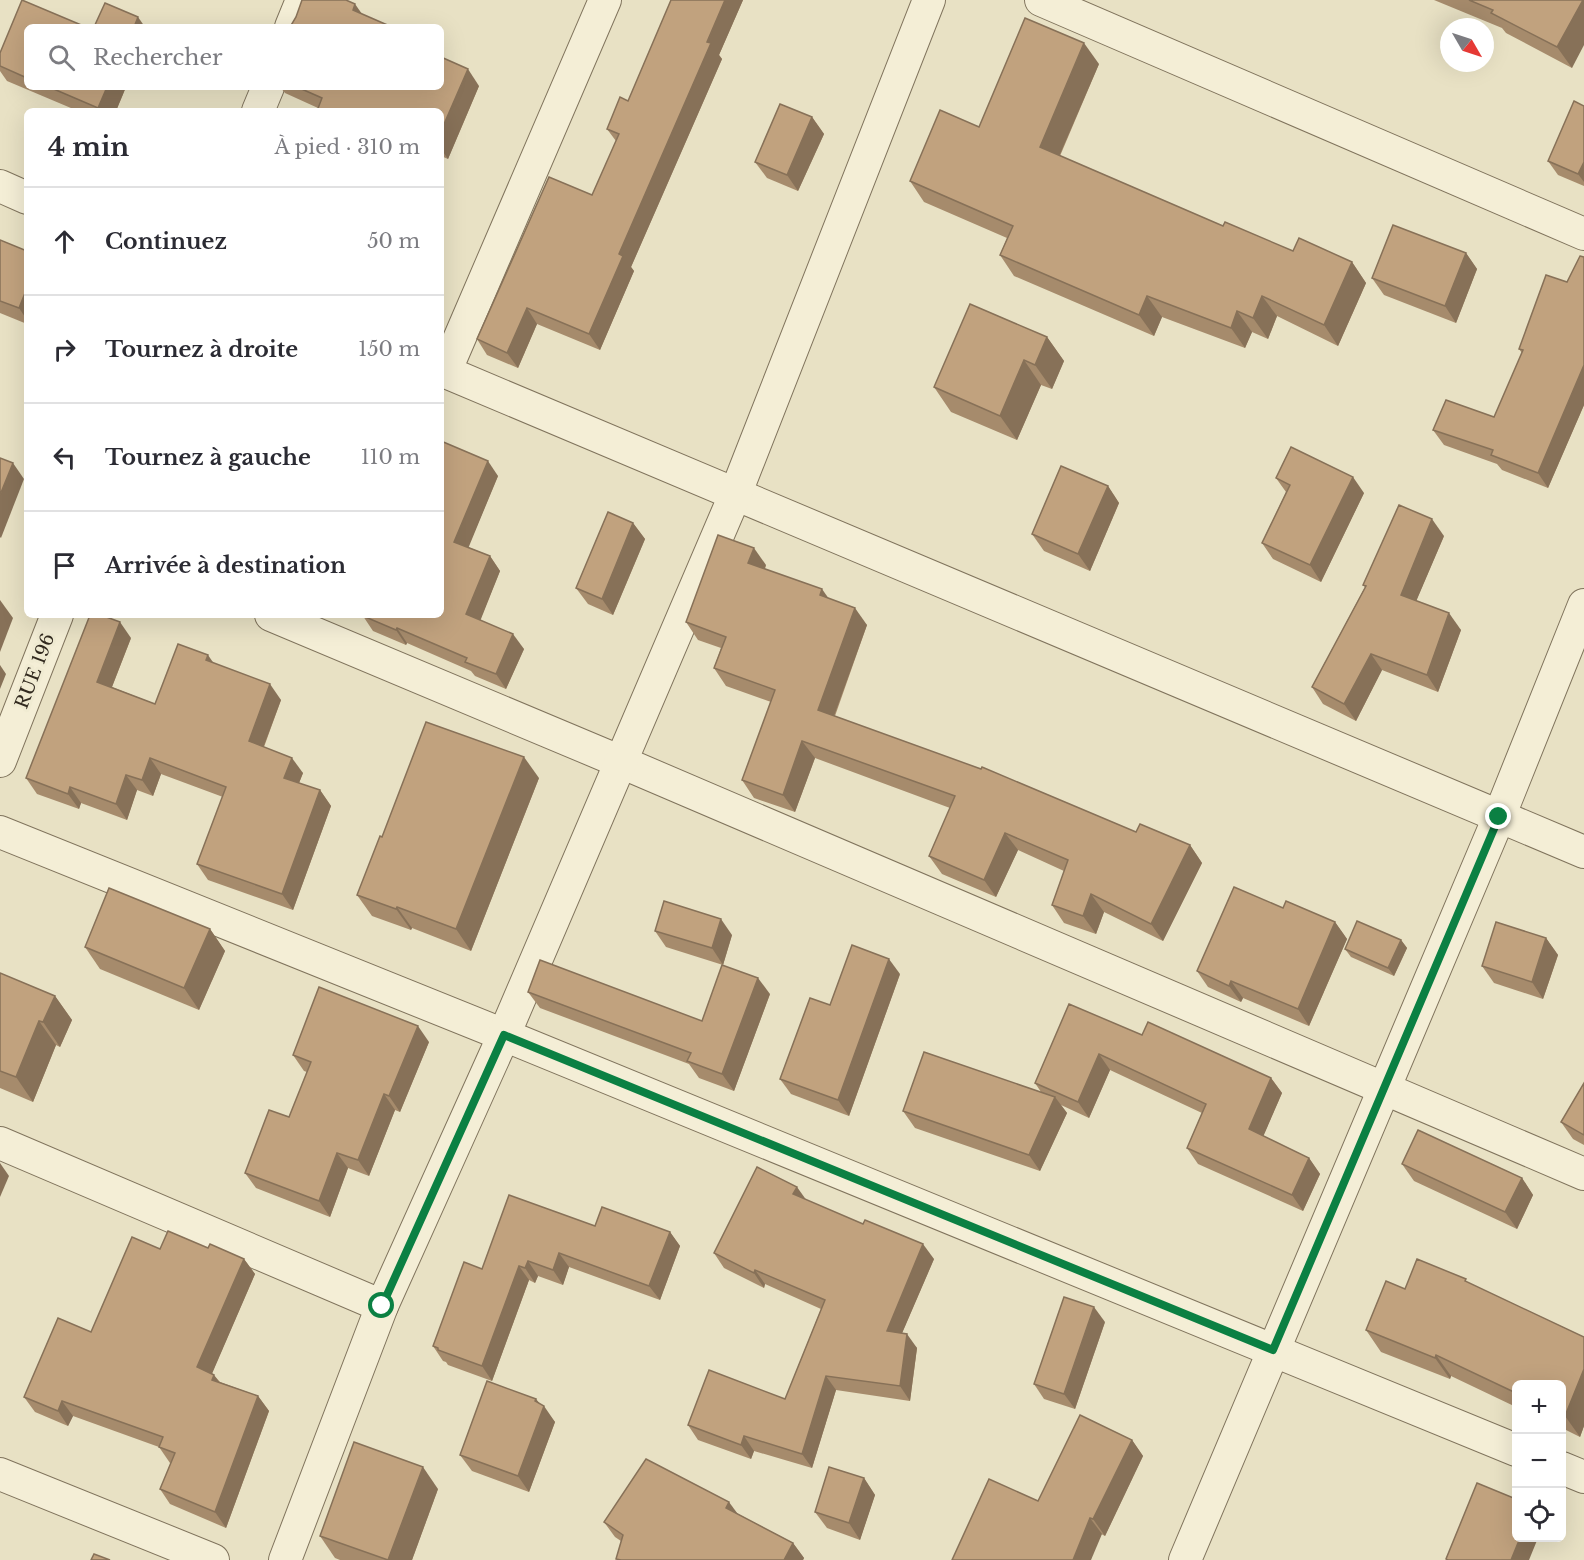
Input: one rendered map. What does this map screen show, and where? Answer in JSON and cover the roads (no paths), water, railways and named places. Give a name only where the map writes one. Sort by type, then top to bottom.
[{"type":"street","points":[[292,24],[302,0]]},
{"type":"street","points":[[444,369],[605,0]]},
{"type":"street","points":[[285,1560],[382,1306],[504,1035],[735,495],[928,0]]},
{"type":"street","points":[[1041,0],[1584,234]]},
{"type":"street","points":[[259,108],[267,90]]},
{"type":"street","points":[[0,186],[24,197]]},
{"type":"street","points":[[444,371],[1584,852]]},
{"type":"street","points":[[1185,1560],[1499,817],[1584,605]]},
{"type":"street","name":"RUE 196","points":[[0,761],[56,618]]},
{"type":"street","points":[[278,618],[621,762],[1584,1174]]},
{"type":"street","points":[[0,832],[504,1035],[1512,1448]]},
{"type":"street","points":[[0,1143],[382,1306]]},
{"type":"street","points":[[1566,1470],[1584,1477]]},
{"type":"street","points":[[0,1474],[213,1560]]}]
